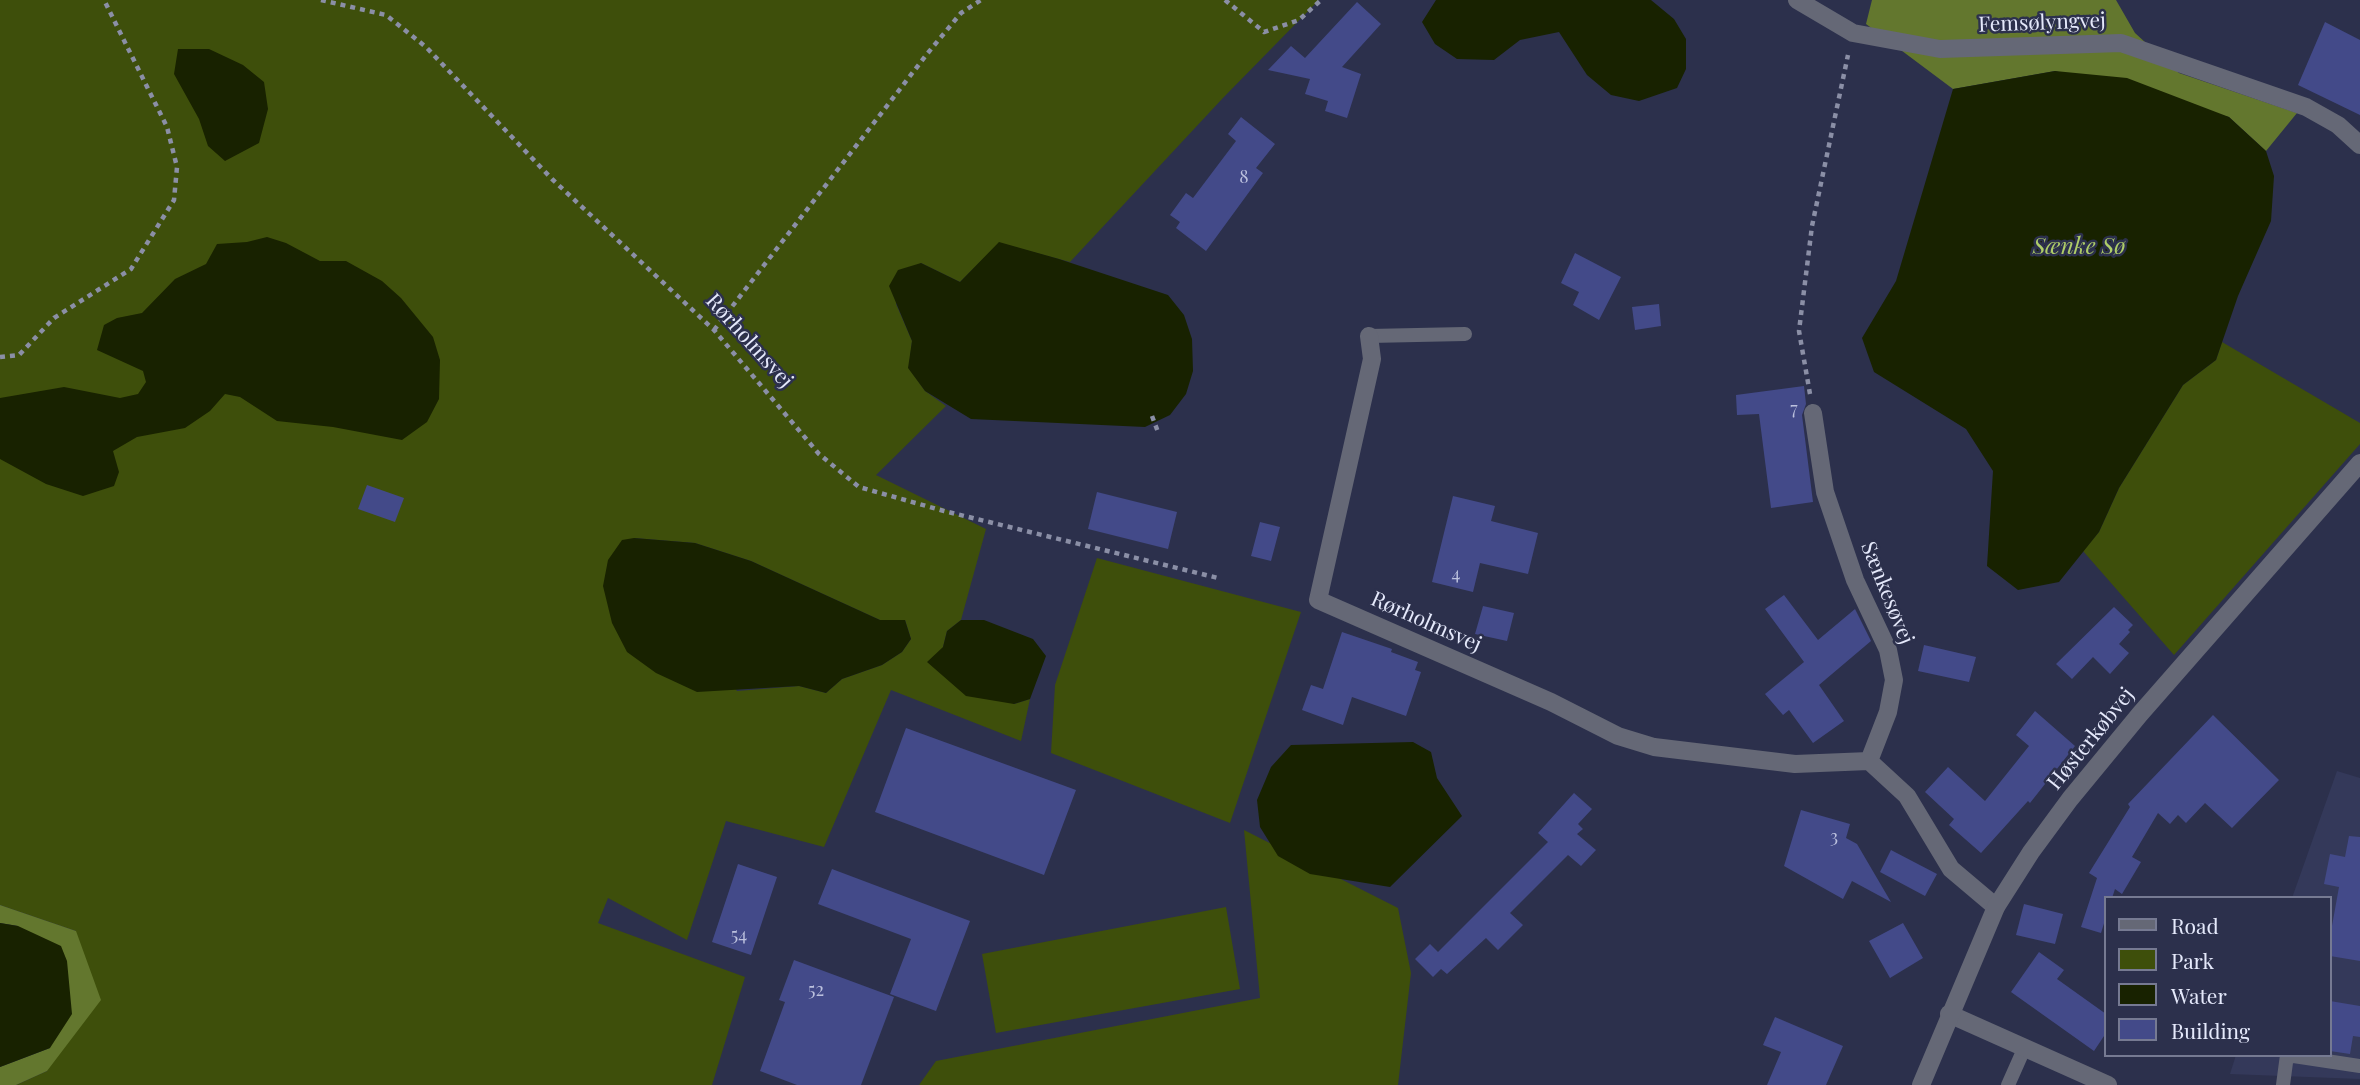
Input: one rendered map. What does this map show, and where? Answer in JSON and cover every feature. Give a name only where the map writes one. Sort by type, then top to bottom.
[{"type":"street","name":"Femsølyngvej","points":[[1797,0],[1853,33],[1940,49],[2121,43],[2306,107],[2338,124],[2360,145]]},
{"type":"street","name":"Rørholmsvej","points":[[1368,336],[1372,359],[1318,600],[1551,702],[1618,736],[1654,747],[1795,764],[1869,761]]},
{"type":"street","name":"Sænkesøvej","points":[[1813,413],[1825,492],[1855,580],[1888,650],[1894,680],[1888,712],[1869,761]]},
{"type":"street","name":"Høsterkøbvej","points":[[1922,1085],[1949,1014],[1996,907],[2031,852],[2070,799],[2140,714],[2360,463]]},
{"type":"street","points":[[1869,761],[1907,796],[1951,869],[1996,907]]},
{"type":"street","points":[[1949,1014],[2108,1085]]},
{"type":"lane","name":"Rørholmsvej","points":[[1368,336],[1465,334]]},
{"type":"lane","points":[[2008,1085],[2024,1049]]},
{"type":"lane","points":[[2283,1085],[2287,1057]]},
{"type":"lane","points":[[2300,1057],[2360,1066]]},
{"type":"path","points":[[0,357],[19,355],[54,318],[131,269],[174,200],[177,167],[167,127],[104,0]]},
{"type":"path","name":"Rørholmsvej","points":[[321,0],[386,15],[426,47],[552,179],[714,330],[819,454],[859,487],[944,511],[1217,578]]},
{"type":"path","points":[[714,330],[927,54],[961,13],[981,0]]},
{"type":"path","points":[[1225,0],[1264,32],[1299,20],[1321,0]]},
{"type":"path","points":[[1813,413],[1799,331],[1812,226],[1853,33]]},
{"type":"path","points":[[1152,416],[1158,432]]},
{"type":"shaded area","points":[[2337,771],[2360,778],[2360,1079],[2230,1074],[2235,1057],[2332,1057],[2332,896],[2293,896]]},
{"type":"green space","points":[[0,0],[1319,0],[1222,99],[1070,262],[999,243],[960,282],[921,263],[896,304],[912,341],[909,368],[925,391],[946,406],[876,475],[986,529],[961,620],[947,631],[943,647],[1014,704],[1030,699],[1021,741],[891,690],[824,847],[726,821],[687,940],[608,898],[598,923],[745,977],[712,1085],[16,1085],[47,1071],[76,931],[0,905]],"holes":[[[634,538],[695,543],[751,561],[880,620],[905,620],[911,639],[902,652],[882,665],[842,679],[826,693],[799,686],[737,691]]]},
{"type":"green space","points":[[1872,0],[2116,0],[2135,33],[2179,73],[2297,113],[2266,151],[2229,117],[2055,71],[1953,89],[1866,24]]},
{"type":"green space","points":[[2222,342],[2360,423],[2360,444],[2174,655],[2083,551],[2099,532],[2119,488],[2183,385],[2216,360]]},
{"type":"green space","points":[[1097,558],[1301,612],[1230,823],[1051,753],[1055,685]]},
{"type":"green space","points":[[1244,830],[1398,908],[1411,973],[1398,1085],[919,1085],[936,1061],[1260,998]]},
{"type":"green space","points":[[0,905],[76,931],[101,1000],[47,1071],[16,1085],[0,1085],[0,1067],[50,1048],[18,926],[0,923]]},
{"type":"green space","points":[[1226,907],[1240,989],[996,1033],[982,954]]},
{"type":"water","points":[[1436,0],[1651,0],[1674,19],[1686,39],[1686,69],[1677,88],[1639,101],[1611,95],[1587,75],[1559,32],[1520,40],[1494,60],[1457,59],[1435,44],[1422,22]]},
{"type":"water","points":[[178,49],[209,49],[243,65],[264,82],[268,109],[259,143],[225,161],[208,146],[199,119],[174,74]]},
{"type":"water","name":"Sænke Sø","points":[[2055,71],[2127,78],[2229,117],[2266,151],[2274,176],[2271,221],[2238,296],[2216,360],[2183,385],[2119,488],[2099,532],[2059,582],[2018,590],[1987,566],[1993,471],[1966,429],[1874,372],[1862,338],[1896,281],[1953,89]]},
{"type":"water","points":[[267,237],[286,243],[320,261],[346,261],[382,281],[401,298],[433,337],[440,360],[439,399],[427,422],[402,440],[333,427],[277,421],[240,397],[225,394],[210,411],[185,428],[137,437],[113,451],[119,472],[114,486],[83,496],[46,484],[0,459],[0,398],[64,387],[120,398],[138,394],[146,382],[143,371],[97,350],[104,325],[117,318],[142,313],[175,279],[206,264],[217,244],[247,242]]},
{"type":"water","points":[[999,242],[1168,295],[1184,315],[1192,339],[1193,371],[1186,394],[1170,415],[1145,427],[971,419],[925,391],[908,368],[912,341],[889,286],[898,270],[921,263],[960,282]]},
{"type":"water","points":[[634,538],[695,543],[751,561],[880,620],[905,620],[911,639],[902,652],[882,665],[842,679],[826,693],[799,686],[697,692],[656,673],[627,652],[612,623],[603,586],[608,560],[622,540]]},
{"type":"water","points":[[961,620],[984,620],[1033,639],[1046,656],[1030,699],[1014,704],[966,696],[927,662],[943,647],[947,631]]},
{"type":"water","points":[[1413,742],[1431,752],[1437,778],[1462,816],[1390,887],[1310,874],[1278,856],[1260,827],[1257,800],[1271,767],[1291,745]]},
{"type":"water","points":[[0,923],[18,926],[61,946],[67,961],[72,1014],[50,1048],[0,1067]]},
{"type":"building","points":[[1357,2],[1381,24],[1342,67],[1361,74],[1347,118],[1325,111],[1328,101],[1305,94],[1310,79],[1268,70],[1291,46],[1305,58]]},
{"type":"building","points":[[2325,22],[2360,40],[2360,115],[2298,85]]},
{"type":"building","points":[[1241,117],[1275,144],[1256,168],[1263,173],[1206,251],[1176,228],[1180,222],[1170,215],[1186,193],[1193,198],[1236,141],[1228,134]]},
{"type":"building","points":[[1575,253],[1621,277],[1599,320],[1573,305],[1579,292],[1561,283]]},
{"type":"building","points":[[1659,304],[1661,326],[1635,330],[1632,307]]},
{"type":"building","points":[[1804,386],[1806,404],[1802,415],[1813,502],[1771,508],[1759,414],[1737,415],[1736,395]]},
{"type":"building","points":[[367,485],[404,498],[395,522],[358,509]]},
{"type":"building","points":[[1097,492],[1177,512],[1168,549],[1088,529]]},
{"type":"building","points":[[1453,496],[1495,506],[1491,521],[1538,533],[1528,574],[1480,563],[1473,592],[1432,582]]},
{"type":"building","points":[[1260,522],[1280,527],[1271,561],[1251,556]]},
{"type":"building","points":[[1784,595],[1818,640],[1855,609],[1871,641],[1819,685],[1844,721],[1813,743],[1789,710],[1783,715],[1765,694],[1804,662],[1765,609]]},
{"type":"building","points":[[1483,606],[1514,613],[1507,641],[1475,634]]},
{"type":"building","points":[[2114,607],[2133,625],[2119,644],[2129,653],[2110,674],[2093,657],[2072,679],[2056,664]]},
{"type":"building","points":[[1342,632],[1392,649],[1391,652],[1418,662],[1415,670],[1421,672],[1406,716],[1352,697],[1343,725],[1302,710],[1311,685],[1323,689]]},
{"type":"building","points":[[1924,645],[1976,657],[1969,682],[1918,671]]},
{"type":"building","points":[[2035,711],[2075,746],[2030,803],[2028,801],[1981,853],[1949,825],[1954,819],[1925,792],[1948,767],[1985,801],[2029,746],[2016,735]]},
{"type":"building","points":[[2213,715],[2279,780],[2232,828],[2205,803],[2186,823],[2178,815],[2170,824],[2158,813],[2132,857],[2141,862],[2122,894],[2115,889],[2113,896],[2104,896],[2104,923],[2101,933],[2081,927],[2097,878],[2089,873],[2130,807],[2128,804]]},
{"type":"building","points":[[906,728],[1076,790],[1044,875],[875,812]]},
{"type":"building","points":[[1574,793],[1592,809],[1578,824],[1583,829],[1577,834],[1596,850],[1581,866],[1568,855],[1510,913],[1523,925],[1498,950],[1486,938],[1447,974],[1441,969],[1433,977],[1415,959],[1430,944],[1438,952],[1548,842],[1538,833]]},
{"type":"building","points":[[1801,810],[1850,824],[1846,838],[1857,844],[1891,902],[1852,881],[1843,899],[1784,866]]},
{"type":"building","points":[[2349,836],[2360,837],[2360,961],[2332,956],[2332,926],[2339,887],[2324,884],[2330,854],[2345,857]]},
{"type":"building","points":[[1891,850],[1937,874],[1925,896],[1880,872]]},
{"type":"building","points":[[738,864],[777,877],[751,955],[712,942]]},
{"type":"building","points":[[832,869],[970,921],[936,1011],[890,994],[911,939],[818,904]]},
{"type":"building","points":[[2024,904],[2063,914],[2055,944],[2016,935]]},
{"type":"building","points":[[1903,923],[1923,958],[1890,978],[1869,941]]},
{"type":"building","points":[[2039,952],[2064,970],[2057,979],[2104,1013],[2104,1036],[2094,1051],[2011,992]]},
{"type":"building","points":[[794,960],[894,997],[861,1085],[797,1085],[760,1071],[785,1002],[779,1000]]},
{"type":"building","points":[[2332,1001],[2360,1006],[2360,1037],[2353,1036],[2350,1054],[2332,1051]]},
{"type":"building","points":[[1775,1017],[1843,1046],[1826,1085],[1767,1085],[1781,1052],[1763,1045]]}]
